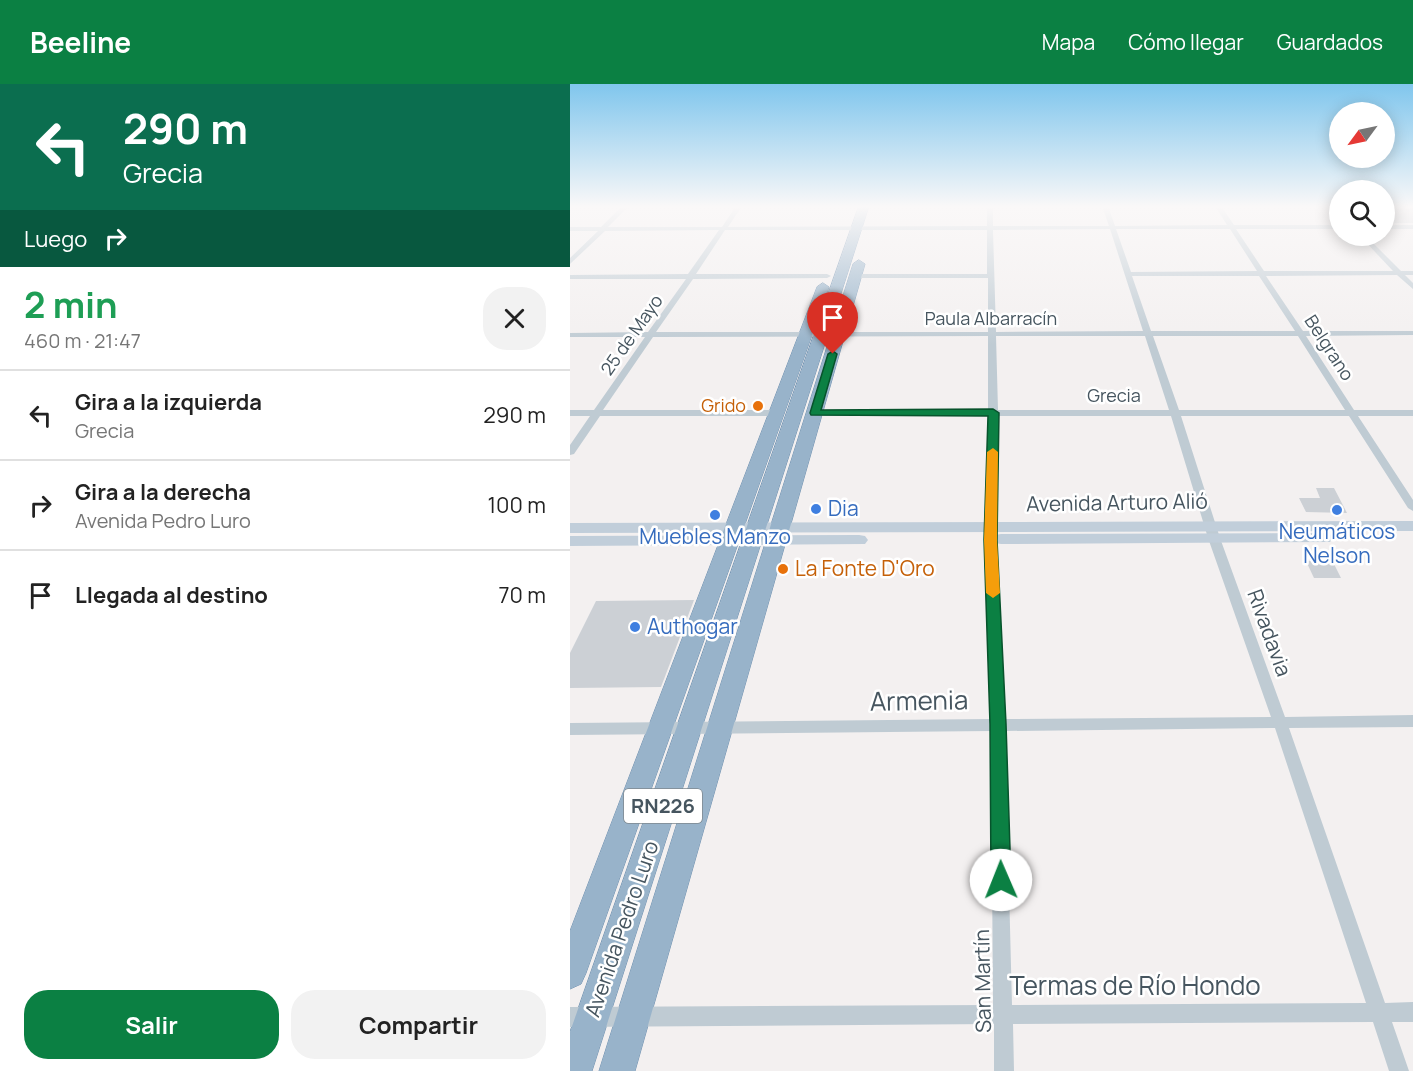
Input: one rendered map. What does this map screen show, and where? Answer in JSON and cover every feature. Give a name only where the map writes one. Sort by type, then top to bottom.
[{"type":"highway","name":"Avenida Pedro Luro","points":[[618,1071],[721,728],[776,413],[827,276],[842,252]]},
{"type":"highway","name":"Avenida Pedro Luro","points":[[574,1071],[581,1017],[689,728],[849,252]]},
{"type":"highway","name":"Avenida Pedro Luro","points":[[570,973],[660,729],[815,413],[856,276],[856,252]]},
{"type":"main road","name":"Avenida Arturo Alió","points":[[570,541],[755,535],[1212,531],[1413,526]]},
{"type":"main road","name":"Avenida Arturo Alió","points":[[570,528],[755,535]]},
{"type":"main road","name":"Avenida Arturo Alió","points":[[1212,531],[1413,537]]},
{"type":"street","name":"25 de Mayo","points":[[570,452],[707,252]]},
{"type":"street","name":"San Martín","points":[[990,252],[993,413],[991,533],[998,724],[1004,1071]]},
{"type":"street","name":"Rivadavia","points":[[1120,252],[1212,531],[1399,1071]]},
{"type":"street","name":"Belgrano","points":[[1248,252],[1413,507]]},
{"type":"street","points":[[1379,252],[1413,287]]},
{"type":"street","points":[[1128,274],[1413,273]]},
{"type":"street","points":[[570,277],[827,276]]},
{"type":"street","points":[[856,276],[990,276]]},
{"type":"street","name":"Paula Albarracín","points":[[570,335],[1413,333]]},
{"type":"street","name":"Grecia","points":[[815,413],[1413,412]]},
{"type":"street","points":[[570,413],[776,413]]},
{"type":"street","name":"Armenia","points":[[570,729],[1413,721]]},
{"type":"street","name":"Termas de Río Hondo","points":[[581,1017],[1413,1012]]},
{"type":"building","points":[[1316,488],[1334,488],[1347,513],[1306,512],[1299,498],[1320,498]]},
{"type":"building","points":[[1332,560],[1341,578],[1314,578],[1306,561]]},
{"type":"building","name":"Authogar","points":[[694,600],[661,687],[570,688],[570,653],[596,601]]},
{"type":"slow traffic","points":[[993,452],[991,540],[993,593]]},
{"type":"place","name":"Grido","points":[[758,406]]},
{"type":"place","name":"Dia","points":[[816,509]]},
{"type":"place","name":"Neumáticos Nelson","points":[[1337,510]]},
{"type":"place","name":"Muebles Manzo","points":[[715,515]]},
{"type":"place","name":"La Fonte D'Oro","points":[[783,569]]},
{"type":"place","name":"Authogar","points":[[635,627]]},
{"type":"route","points":[[833,354],[815,413],[993,413],[991,540],[1001,880]]}]
